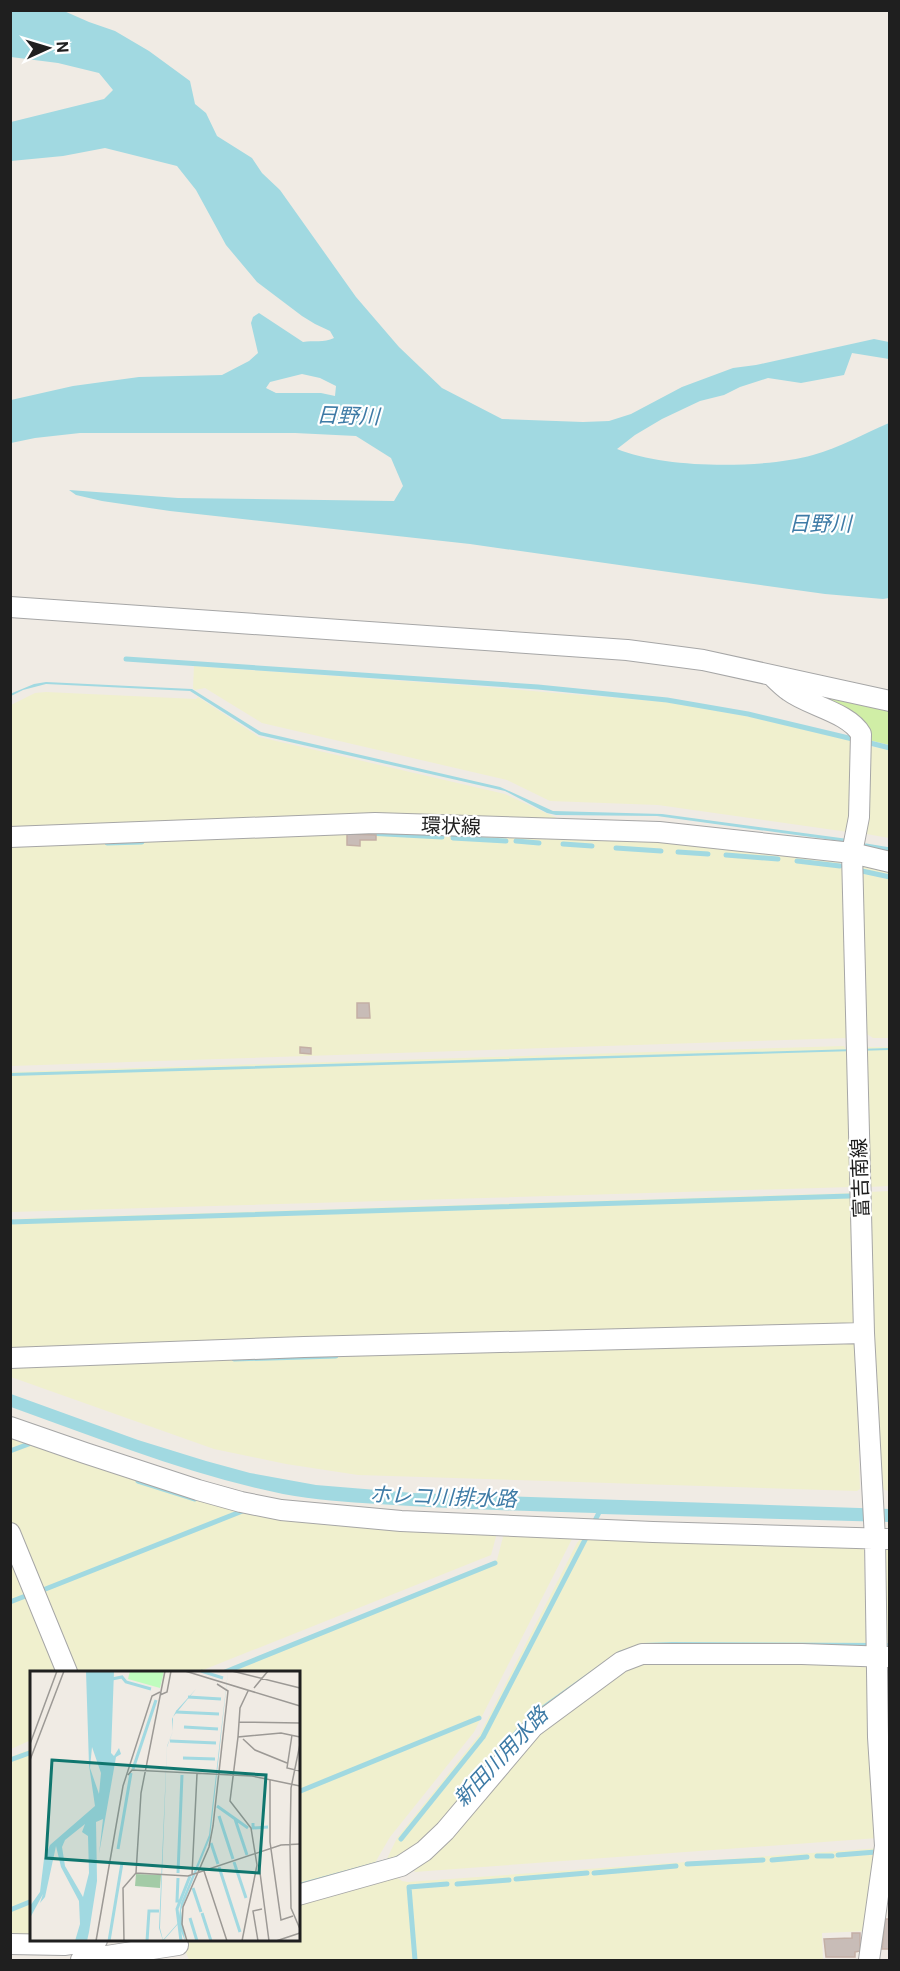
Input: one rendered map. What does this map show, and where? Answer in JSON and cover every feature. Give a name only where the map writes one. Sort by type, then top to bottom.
[{"type":"street","points":[[10,607],[627,650],[703,660],[890,701]]},
{"type":"street","name":"富吉南線","points":[[772,676],[790,692],[847,720],[861,734],[859,818],[852,854],[864,1333],[873,1503],[880,1536]]},
{"type":"street","name":"環状線","points":[[10,837],[375,823],[659,832],[852,854],[890,862]]},
{"type":"street","points":[[10,1358],[304,1347],[864,1333]]},
{"type":"street","points":[[10,1427],[198,1490],[281,1510],[401,1521],[880,1536],[883,1657],[878,1737],[885,1846],[869,1960]]},
{"type":"street","points":[[10,1533],[67,1671]]},
{"type":"street","points":[[300,1894],[401,1866],[424,1851],[445,1831],[533,1727],[621,1662],[642,1654],[802,1654],[883,1657]]},
{"type":"street","points":[[10,1944],[64,1945],[90,1941]]},
{"type":"street","points":[[81,1960],[179,1948]]},
{"type":"green space","points":[[194,666],[666,702],[746,716],[858,742],[855,833],[658,805],[550,801],[507,780],[262,723],[205,688],[195,690],[193,688]]},
{"type":"green space","points":[[792,690],[889,709],[889,745],[865,739]]},
{"type":"green space","points":[[35,693],[196,699],[198,697],[259,737],[505,794],[557,818],[557,823],[11,829],[11,705]]},
{"type":"green space","points":[[865,745],[889,750],[889,838],[861,833]]},
{"type":"green space","points":[[381,830],[658,840],[837,859],[844,869],[847,1038],[11,1066],[10,844]]},
{"type":"green space","points":[[865,864],[889,869],[889,1038],[873,1038],[864,1032],[859,870]]},
{"type":"green space","points":[[844,1046],[848,1053],[851,1187],[11,1212],[10,1072]]},
{"type":"green space","points":[[865,1047],[889,1047],[889,1186],[869,1187]]},
{"type":"green space","points":[[889,1191],[889,1491],[877,1488],[869,1192]]},
{"type":"green space","points":[[852,1193],[855,1327],[11,1353],[10,1219]]},
{"type":"green space","points":[[855,1336],[860,1489],[857,1491],[358,1475],[286,1464],[214,1449],[11,1377],[10,1364]]},
{"type":"green space","points":[[10,1432],[195,1496],[497,1533],[491,1555],[201,1671],[73,1671],[11,1520]]},
{"type":"green space","points":[[504,1533],[574,1535],[474,1732],[390,1837],[369,1873],[300,1891],[300,1671],[221,1671],[497,1560]]},
{"type":"green space","points":[[583,1536],[864,1546],[866,1640],[872,1641],[872,1651],[641,1651],[557,1704],[435,1839],[382,1869],[397,1838],[480,1734],[577,1543]]},
{"type":"green space","points":[[889,1547],[889,1651],[884,1641],[881,1554]]},
{"type":"green space","points":[[10,1548],[61,1671],[30,1671],[30,1740],[11,1749]]},
{"type":"green space","points":[[668,1658],[870,1661],[878,1838],[414,1872],[421,1860],[535,1731],[620,1669]]},
{"type":"green space","points":[[30,1749],[30,1940],[11,1940],[10,1757]]},
{"type":"green space","points":[[881,1848],[868,1931],[822,1933],[823,1960],[189,1960],[181,1941],[300,1941],[300,1900],[392,1874],[408,1882]]},
{"type":"water","name":"日野川","points":[[11,10],[64,11],[115,31],[149,51],[190,81],[195,104],[206,113],[217,136],[252,158],[262,173],[280,190],[356,297],[399,347],[442,388],[502,419],[609,421],[631,414],[682,387],[733,368],[874,339],[889,342],[889,359],[852,353],[844,375],[801,383],[768,378],[740,387],[724,395],[700,401],[662,419],[617,449],[637,456],[687,463],[741,465],[768,463],[823,452],[889,423],[889,598],[825,594],[470,544],[170,511],[76,495],[69,490],[178,498],[394,501],[403,486],[391,458],[356,436],[295,433],[80,433],[11,443],[11,400],[73,386],[139,377],[222,375],[249,361],[258,353],[251,323],[253,317],[259,313],[303,342],[334,338],[330,331],[302,316],[257,282],[226,245],[196,190],[177,166],[105,148],[63,156],[11,161],[11,122],[104,99],[113,90],[99,73],[58,63],[11,57]],"holes":[[[302,374],[320,378],[336,386],[335,396],[321,393],[276,393],[266,388],[270,382]]]},
{"type":"water","points":[[46,682],[192,689],[261,732],[500,787],[553,811],[662,814],[848,839],[847,842],[657,816],[547,813],[505,791],[259,735],[190,691],[46,684],[11,696],[10,694],[34,684]]},
{"type":"water","points":[[890,1048],[889,1050],[11,1076],[10,1073]]},
{"type":"water","name":"ホレコ川排水路","points":[[11,1394],[138,1440],[206,1461],[250,1473],[316,1485],[413,1493],[889,1509],[889,1522],[601,1514],[590,1536],[585,1535],[596,1513],[433,1507],[307,1498],[214,1477],[112,1444],[11,1407]]},
{"type":"water","name":"新田川用水路","points":[[643,1643],[889,1643],[889,1649],[621,1656],[414,1854],[300,1890],[300,1883],[394,1857],[407,1851],[435,1829],[517,1728],[543,1705],[619,1651]]},
{"type":"building","points":[[347,834],[376,835],[376,840],[360,840],[360,846],[347,845]]},
{"type":"building","points":[[357,1003],[369,1003],[370,1018],[357,1018]]},
{"type":"building","points":[[300,1047],[311,1048],[311,1054],[300,1053]]},
{"type":"building","points":[[885,1919],[890,1919],[890,1949],[882,1949]]},
{"type":"building","points":[[852,1933],[860,1933],[860,1951],[855,1952],[855,1957],[826,1957],[824,1939],[852,1938]]},
{"type":"waterway","points":[[126,659],[538,687],[667,700],[748,714],[857,740]]},
{"type":"waterway","points":[[866,742],[890,748]]},
{"type":"waterway","points":[[367,833],[442,837]]},
{"type":"waterway","points":[[453,838],[506,841]]},
{"type":"waterway","points":[[516,841],[539,843]]},
{"type":"waterway","points":[[107,843],[142,842]]},
{"type":"waterway","points":[[563,844],[592,846]]},
{"type":"waterway","points":[[866,846],[890,850]]},
{"type":"waterway","points":[[616,848],[661,851]]},
{"type":"waterway","points":[[678,852],[708,854]]},
{"type":"waterway","points":[[726,855],[778,859]]},
{"type":"waterway","points":[[797,861],[840,866]]},
{"type":"waterway","points":[[862,871],[890,877]]},
{"type":"waterway","points":[[10,1222],[850,1196]]},
{"type":"waterway","points":[[234,1359],[336,1356]]},
{"type":"waterway","points":[[10,1451],[34,1442]]},
{"type":"waterway","points":[[138,1481],[195,1499]]},
{"type":"waterway","points":[[43,1590],[245,1510]]},
{"type":"waterway","name":"新田川用水路","points":[[401,1839],[483,1737],[588,1534]]},
{"type":"waterway","points":[[227,1671],[495,1563]]},
{"type":"waterway","points":[[10,1602],[28,1595]]},
{"type":"waterway","points":[[300,1791],[479,1718]]},
{"type":"waterway","points":[[10,1760],[30,1753]]},
{"type":"waterway","points":[[838,1855],[876,1852],[876,1854]]},
{"type":"waterway","points":[[817,1856],[832,1856]]},
{"type":"waterway","points":[[772,1860],[807,1857]]},
{"type":"waterway","points":[[687,1864],[763,1860]]},
{"type":"waterway","points":[[594,1873],[676,1866]]},
{"type":"waterway","points":[[516,1879],[587,1873]]},
{"type":"waterway","points":[[457,1884],[509,1880]]},
{"type":"waterway","points":[[415,1960],[409,1887],[447,1884]]},
{"type":"waterway","points":[[10,1910],[30,1902]]}]
